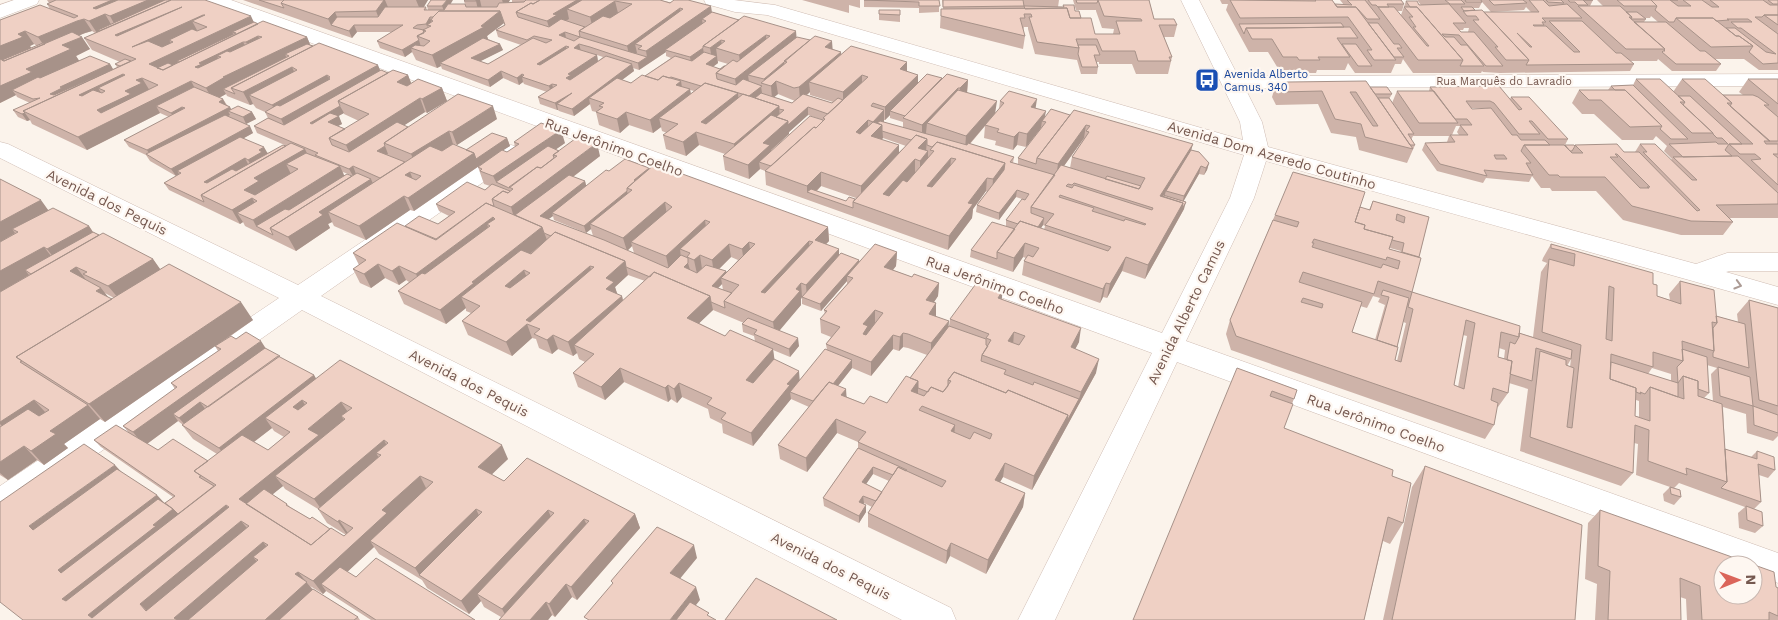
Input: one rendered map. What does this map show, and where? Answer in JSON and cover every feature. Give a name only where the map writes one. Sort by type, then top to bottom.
[{"type":"street","points":[[0,12],[30,0]]},
{"type":"street","name":"Rua Jerônimo Coelho","points":[[213,0],[1778,568]]},
{"type":"street","name":"Avenida Dom Azeredo Coutinho","points":[[713,0],[735,6],[762,5],[1257,151],[1778,296]]},
{"type":"street","points":[[1190,0],[1250,122],[1257,151]]},
{"type":"street","name":"Rua Marquês do Lavradio","points":[[1230,82],[1778,80]]},
{"type":"street","points":[[0,504],[552,124]]},
{"type":"street","name":"Avenida dos Pequis","points":[[0,149],[301,298],[938,620]]},
{"type":"street","name":"Avenida Alberto Camus","points":[[1036,620],[1242,198],[1257,151]]},
{"type":"street","points":[[1697,274],[1727,262],[1778,262]]},
{"type":"building","points":[[56,0],[112,0],[93,8],[96,9],[118,0],[148,0],[110,16],[105,14],[89,21],[84,19],[77,21],[38,37],[25,31],[18,34],[23,37],[0,46],[0,20],[40,5],[74,18],[78,16],[47,4]]},
{"type":"building","points":[[165,0],[171,0],[98,30]]},
{"type":"building","points":[[171,0],[205,0],[251,16],[149,64],[163,70],[263,21],[307,37],[223,77],[225,77],[206,88],[191,81],[78,137],[23,111],[136,59],[84,38]],"holes":[[[182,7],[117,36],[115,35]],[[203,15],[205,15],[192,21],[207,27],[197,31],[192,29],[169,40],[173,42],[162,47],[148,41],[132,47]],[[258,36],[262,37],[230,52],[227,51],[217,56],[221,57],[198,68],[195,67],[202,64],[199,63]],[[123,74],[125,75],[98,88],[105,91],[102,93],[93,90],[82,96],[79,95]],[[142,78],[158,85],[101,113],[97,110],[131,94],[125,91],[142,83],[136,80]]]},
{"type":"building","points":[[259,0],[284,0],[281,3],[284,8]]},
{"type":"building","points":[[284,0],[384,0],[376,11],[335,12],[328,19],[281,3]]},
{"type":"building","points":[[431,0],[447,0],[442,6],[427,6]]},
{"type":"building","points":[[526,0],[540,0],[516,12],[518,17],[549,27],[561,19],[585,27],[579,31],[580,37],[647,57],[638,63],[579,44],[574,48],[597,55],[568,74],[571,75],[566,78],[570,80],[606,56],[632,64],[572,109],[557,104],[572,93],[555,103],[538,97],[557,85],[552,84],[549,86],[522,77],[524,75],[522,74],[517,78],[501,71],[488,80],[440,63],[483,38],[500,44],[471,58],[488,64],[533,38],[546,43],[552,40],[534,36],[527,40],[496,30],[505,25],[500,11],[439,11],[433,17],[430,17],[426,24],[417,25],[413,28],[424,30],[424,33],[417,36],[419,40],[402,50],[377,41],[403,25],[354,25],[349,31],[331,25],[337,17],[378,17],[385,7],[426,7],[424,10],[444,10],[448,4],[465,4],[466,7],[497,7],[499,3],[524,2]],"holes":[[[565,32],[580,37],[574,41],[559,35]],[[566,46],[569,47],[540,65],[537,64]]]},
{"type":"building","points":[[540,0],[577,0],[553,14],[557,15],[547,21],[516,12]]},
{"type":"building","points":[[582,0],[660,0],[670,3],[674,0],[688,0],[711,6],[646,51],[638,49],[642,46],[635,44],[683,9],[680,8],[627,46],[579,31],[603,16],[610,18],[632,4],[615,1],[590,17],[567,9]]},
{"type":"building","points":[[864,0],[939,0],[940,6],[919,6],[919,2]]},
{"type":"building","points":[[943,0],[1023,0],[1024,6],[943,7]]},
{"type":"building","points":[[1076,0],[1098,0],[1097,3],[1077,3]]},
{"type":"building","points":[[1098,0],[1149,0],[1154,19],[1174,19],[1177,25],[1159,25],[1172,57],[1169,57],[1171,61],[1138,61],[1135,51],[1102,51],[1097,39],[1076,39],[1079,48],[1037,42],[1029,17],[1032,17],[1031,14],[1024,14],[1025,18],[1020,18],[1025,36],[941,16],[941,9],[1067,8],[1070,18],[1091,18],[1095,34],[1120,34],[1116,21],[1142,21],[1141,19],[1104,16]]},
{"type":"building","points":[[1230,0],[1332,0],[1337,7],[1356,7],[1396,60],[1374,60],[1367,50],[1372,50],[1348,17],[1240,18]]},
{"type":"building","points":[[1347,0],[1365,0],[1380,19],[1367,19],[1356,7],[1337,7],[1335,4],[1352,5]]},
{"type":"building","points":[[1368,0],[1401,0],[1404,4],[1387,4],[1389,7],[1378,7],[1372,5]]},
{"type":"building","points":[[1445,0],[1461,0],[1465,4],[1450,4]]},
{"type":"building","points":[[1465,0],[1481,0],[1482,2],[1466,2]]},
{"type":"building","points":[[1489,0],[1523,0],[1527,3],[1494,5]]},
{"type":"building","points":[[1529,0],[1543,0],[1549,6],[1567,4],[1582,18],[1542,18],[1546,22],[1542,22],[1544,25],[1533,25],[1546,26],[1574,52],[1580,52],[1549,21],[1582,21],[1616,53],[1621,53],[1634,64],[1526,65],[1529,60],[1484,12],[1539,12]]},
{"type":"building","points":[[1546,0],[1561,0],[1564,3],[1548,2]]},
{"type":"building","points":[[1568,0],[1583,0],[1588,5],[1578,5]]},
{"type":"building","points":[[1617,0],[1651,0],[1657,6],[1624,6]]},
{"type":"building","points":[[1651,0],[1670,0],[1678,6],[1691,6],[1683,0],[1702,0],[1712,7],[1719,7],[1710,0],[1763,0],[1770,5],[1778,5],[1778,15],[1755,17],[1778,34],[1778,63],[1763,64],[1749,52],[1753,46],[1726,28],[1735,28],[1766,52],[1776,54],[1731,22],[1752,22],[1748,19],[1716,21],[1713,18],[1676,18],[1674,22],[1669,22],[1655,10],[1657,6]]},
{"type":"building","points":[[1768,0],[1778,0],[1778,4],[1773,4]]},
{"type":"building","points":[[1406,1],[1417,1],[1419,5],[1449,4],[1466,23],[1453,23],[1461,32],[1474,32],[1503,66],[1486,66],[1459,35],[1442,34],[1445,37],[1454,37],[1461,45],[1467,45],[1484,66],[1460,66],[1463,60],[1417,7],[1410,7]]},
{"type":"building","points":[[1063,5],[1074,5],[1075,11],[1079,11],[1081,18],[1070,18],[1067,8],[1025,9],[1024,6],[1064,7]]},
{"type":"building","points":[[1578,6],[1620,6],[1632,17],[1629,17],[1665,49],[1626,49]]},
{"type":"building","points":[[1378,7],[1394,7],[1429,46],[1413,27],[1416,27],[1409,17],[1413,17],[1404,7],[1417,7],[1463,60],[1418,60]]},
{"type":"building","points":[[1461,7],[1472,7],[1475,10],[1464,11]]},
{"type":"building","points":[[879,10],[900,10],[900,15],[879,14]]},
{"type":"building","points":[[1482,10],[1529,60],[1506,60],[1495,47],[1498,47],[1473,20],[1479,20],[1476,16],[1467,16],[1463,11]]},
{"type":"building","points":[[439,11],[500,11],[481,26],[484,27],[432,55],[411,48],[415,45],[424,46],[430,41],[417,36],[431,26],[427,25],[433,21],[431,20]]},
{"type":"building","points":[[712,12],[739,20],[690,57],[665,50],[706,21],[702,19]]},
{"type":"building","points":[[1626,12],[1637,12],[1646,19],[1631,19],[1632,17]]},
{"type":"building","points":[[1764,15],[1778,15],[1778,25]]},
{"type":"building","points":[[744,16],[796,31],[735,79],[716,73],[733,60],[737,62],[770,36],[766,35],[739,55],[716,48],[725,41],[721,40],[710,48],[703,46]]},
{"type":"building","points":[[1676,18],[1713,18],[1736,36],[1739,36],[1753,46],[1711,47]]},
{"type":"building","points":[[254,22],[258,24],[179,62],[177,61],[236,33],[232,32]]},
{"type":"building","points":[[1634,22],[1666,22],[1700,51],[1705,51],[1721,64],[1676,64],[1662,52],[1665,49]]},
{"type":"building","points":[[1341,23],[1344,27],[1246,28],[1244,34],[1239,24]]},
{"type":"building","points":[[1368,23],[1378,23],[1394,44],[1399,44],[1402,48],[1397,48],[1404,57],[1394,57]]},
{"type":"building","points":[[1350,27],[1358,38],[1337,38],[1350,57],[1318,57],[1320,60],[1299,60],[1297,57],[1283,57],[1272,39],[1252,39],[1246,28],[1271,28]]},
{"type":"building","points":[[72,32],[82,37],[62,45],[71,49],[26,69],[32,72],[0,86],[0,59],[4,61]]},
{"type":"building","points":[[815,36],[832,41],[825,47],[841,52],[799,87],[794,88],[776,81],[771,86],[761,83],[787,62],[784,61]]},
{"type":"building","points":[[797,37],[810,40],[764,79],[748,75]]},
{"type":"building","points":[[43,43],[45,44],[4,61],[2,60]]},
{"type":"building","points":[[319,43],[378,65],[281,119],[265,112],[277,105],[280,106],[330,79],[328,78],[330,77],[327,75],[272,105],[249,95],[297,70],[292,67],[243,92],[231,88]]},
{"type":"building","points":[[307,44],[313,46],[231,88],[235,94],[223,89],[289,56],[285,54]]},
{"type":"building","points":[[1342,44],[1356,44],[1372,66],[1358,66]]},
{"type":"building","points":[[1078,45],[1096,45],[1100,55],[1094,55],[1098,67],[1082,67],[1078,54]]},
{"type":"building","points":[[851,46],[907,62],[900,69],[918,75],[885,107],[873,103],[871,106],[884,110],[873,122],[882,125],[871,136],[899,145],[861,186],[821,172],[807,186],[765,171],[814,127],[816,128],[825,119],[823,118],[868,77],[862,75],[843,92],[809,82]],"holes":[[[868,120],[873,122],[860,134],[856,132]]]},
{"type":"building","points":[[704,52],[717,56],[706,64],[720,69],[725,66],[716,73],[717,79],[736,85],[743,79],[762,86],[749,96],[705,83],[701,86],[671,77],[663,76],[658,80],[645,76],[675,56],[692,61]]},
{"type":"building","points":[[90,56],[110,64],[60,87],[62,88],[50,94],[54,95],[107,72],[23,111],[25,113],[22,114],[13,110],[40,98],[33,99],[12,90],[38,77],[40,78]]},
{"type":"building","points":[[125,59],[131,61],[120,66],[115,64]]},
{"type":"building","points":[[168,63],[173,65],[163,70],[157,68]]},
{"type":"building","points":[[381,70],[388,73],[338,101],[340,106],[310,123],[312,124],[330,113],[339,116],[328,122],[345,129],[329,138],[332,145],[349,152],[397,122],[408,127],[384,143],[385,146],[377,151],[405,162],[380,178],[353,166],[349,169],[315,155],[318,153],[254,126],[268,118],[284,125]]},
{"type":"building","points":[[393,70],[408,75],[397,82],[407,86],[418,79],[442,88],[422,99],[420,98],[346,145],[329,138],[369,114],[338,101]]},
{"type":"building","points":[[927,74],[942,78],[905,116],[890,111]]},
{"type":"building","points":[[947,74],[968,80],[922,125],[903,118]]},
{"type":"building","points":[[642,75],[658,80],[663,76],[681,81],[676,85],[690,89],[650,120],[626,112],[617,119],[596,112],[603,107],[599,106],[604,103],[589,98],[617,78],[631,83]]},
{"type":"building","points":[[1636,79],[1660,79],[1685,102],[1680,102],[1713,133],[1692,133]]},
{"type":"building","points":[[1682,79],[1705,79],[1732,103],[1727,103],[1770,141],[1764,141],[1766,144],[1778,144],[1778,154],[1773,154],[1778,158],[1778,185],[1751,160],[1761,159],[1755,154],[1740,154],[1729,144],[1753,144]]},
{"type":"building","points":[[1748,79],[1778,79],[1778,104]]},
{"type":"building","points":[[1366,81],[1413,149],[1365,137],[1361,124],[1335,119],[1322,91],[1281,92],[1276,84],[1288,82]],"holes":[[[1350,92],[1356,92],[1378,126],[1373,126]]]},
{"type":"building","points":[[705,83],[738,93],[701,122],[706,124],[743,94],[779,106],[734,144],[696,132],[683,142],[663,135],[678,124],[659,118]]},
{"type":"building","points":[[1633,85],[1688,139],[1671,139],[1660,129],[1662,126],[1625,90],[1615,90],[1611,86]]},
{"type":"building","points":[[1499,86],[1519,110],[1522,109],[1511,97],[1529,97],[1568,139],[1548,139],[1532,121],[1529,121],[1540,134],[1519,134],[1494,103],[1490,101],[1466,101],[1472,109],[1491,108],[1512,135],[1517,135],[1521,140],[1545,140],[1550,145],[1524,145],[1521,151],[1531,163],[1526,163],[1533,175],[1484,170],[1487,176],[1440,164],[1425,143],[1455,142],[1450,135],[1468,135],[1460,125],[1472,125],[1467,119],[1455,119],[1430,87]],"holes":[[[1494,155],[1504,155],[1507,159],[1496,159]]]},
{"type":"building","points":[[194,87],[223,99],[219,102],[230,107],[147,150],[124,140],[185,108],[182,107],[171,113],[156,106]]},
{"type":"building","points":[[1370,87],[1387,87],[1392,94],[1375,94]]},
{"type":"building","points":[[958,90],[997,101],[966,136],[927,123]]},
{"type":"building","points":[[1579,90],[1625,90],[1662,126],[1630,127],[1601,100],[1589,100]]},
{"type":"building","points":[[1009,91],[1037,99],[1031,107],[1046,111],[1027,134],[1019,132],[1014,137],[997,132],[999,129],[985,125],[1004,103],[1000,101]]},
{"type":"building","points":[[1397,91],[1434,91],[1458,123],[1419,123]]},
{"type":"building","points":[[761,93],[792,103],[803,94],[832,103],[838,98],[843,100],[828,114],[808,107],[788,125],[788,121],[776,117],[784,110],[779,109],[779,106],[755,98]]},
{"type":"building","points":[[458,94],[493,106],[452,132],[449,131],[411,154],[384,143]]},
{"type":"building","points":[[1723,95],[1753,95],[1769,105],[1764,105],[1778,117],[1778,141],[1769,141],[1730,106],[1732,103]]},
{"type":"building","points":[[1678,96],[1690,96],[1742,144],[1729,144],[1725,150],[1732,156],[1683,157],[1669,144],[1716,142],[1718,144],[1728,144],[1722,138],[1717,138],[1683,105],[1685,102]]},
{"type":"building","points":[[1378,98],[1389,98],[1414,134],[1408,134],[1415,145],[1410,145]]},
{"type":"building","points":[[238,106],[252,112],[243,117],[228,111]]},
{"type":"building","points":[[1051,109],[1070,115],[1037,158],[1036,164],[1018,158],[1046,122],[1042,121]]},
{"type":"building","points":[[1074,110],[1193,144],[1160,196],[1183,203],[1148,265],[1126,257],[1110,284],[1106,283],[1103,289],[1024,261],[1028,255],[1033,257],[1039,248],[1025,243],[1014,258],[997,252],[1020,221],[1108,251],[1111,247],[1045,225],[1054,214],[1031,207],[1061,165],[1139,189],[1145,178],[1072,157],[1089,132],[1086,131],[1090,126],[1086,125],[1058,164],[1037,158]],"holes":[[[1074,183],[1153,208],[1152,210],[1074,185],[1072,188],[1066,186]],[[1060,195],[1146,224],[1125,219],[1124,221],[1092,211],[1094,208],[1059,197]]]},
{"type":"building","points":[[225,115],[250,126],[171,169],[146,154]]},
{"type":"building","points":[[771,115],[788,121],[763,143],[770,145],[748,165],[723,156]]},
{"type":"building","points":[[810,116],[823,121],[771,166],[759,162]]},
{"type":"building","points":[[880,121],[967,145],[968,143],[1014,157],[1010,162],[1055,175],[1031,207],[1031,213],[1044,218],[1038,227],[1020,221],[1018,224],[1006,220],[1022,199],[1025,200],[1029,194],[1017,190],[999,213],[977,205],[1004,170],[1005,163],[937,142],[932,147],[927,145],[927,139],[916,135],[911,140],[882,131],[882,125],[877,123]]},
{"type":"building","points":[[541,123],[561,130],[493,176],[480,171],[482,169],[478,167],[502,150],[507,152],[519,144],[514,142]]},
{"type":"building","points":[[492,133],[507,138],[476,159],[474,153],[466,150]]},
{"type":"building","points":[[916,135],[927,139],[918,148],[928,151],[920,161],[915,159],[883,194],[889,196],[903,180],[907,182],[934,151],[930,150],[937,142],[1005,163],[993,179],[987,178],[968,203],[973,204],[949,236],[853,202]],"holes":[[[951,158],[956,159],[932,187],[927,186]]]},
{"type":"building","points":[[579,136],[597,143],[511,207],[492,199],[503,191],[508,193],[513,189],[509,187],[537,167],[541,168],[557,156],[553,155]]},
{"type":"building","points":[[240,137],[264,147],[259,150],[262,152],[248,160],[245,158],[204,182],[207,183],[232,169],[236,171],[283,145],[286,146],[201,195],[204,202],[164,183],[181,173],[177,171]]},
{"type":"building","points":[[291,143],[305,149],[254,178],[259,181],[244,190],[255,195],[298,169],[286,164],[306,153],[340,166],[253,220],[237,213],[257,201],[252,198],[232,210],[201,195]]},
{"type":"building","points":[[453,144],[474,153],[408,198],[404,196],[359,226],[328,212],[430,146],[442,151]],"holes":[[[410,172],[421,176],[416,180],[405,175]]]},
{"type":"building","points":[[1617,144],[1624,152],[1639,152],[1697,211],[1700,210],[1643,152],[1647,152],[1640,144],[1655,144],[1692,180],[1697,180],[1673,157],[1738,156],[1778,193],[1778,204],[1716,205],[1733,222],[1691,221],[1632,206],[1605,177],[1560,177],[1558,175],[1549,175],[1524,145],[1564,145],[1572,153],[1583,153],[1575,145]],"holes":[[[1615,154],[1650,187],[1647,187],[1649,188],[1640,188],[1610,157],[1618,157]]]},
{"type":"building","points":[[1565,145],[1574,145],[1575,146],[1570,151]]},
{"type":"building","points":[[548,146],[559,151],[553,155],[554,158],[541,168],[537,167],[509,188],[496,182]]},
{"type":"building","points":[[1191,150],[1199,152],[1209,163],[1206,168],[1201,166],[1184,196],[1166,191]]},
{"type":"building","points":[[625,159],[649,168],[634,180],[627,188],[627,191],[584,226],[552,213],[606,170],[609,171]]},
{"type":"building","points":[[655,164],[828,227],[815,240],[839,249],[806,285],[801,283],[796,289],[800,291],[773,322],[724,301],[739,285],[721,278],[755,244],[749,242],[742,249],[729,244],[712,260],[700,255],[694,260],[687,257],[690,253],[680,249],[710,222],[705,220],[666,256],[631,242],[672,207],[665,202],[623,238],[590,224],[632,190],[627,188]],"holes":[[[809,241],[813,242],[765,293],[761,292]]]},
{"type":"building","points":[[1293,172],[1365,192],[1355,222],[1365,225],[1364,229],[1393,237],[1389,249],[1421,258],[1412,292],[1520,326],[1519,337],[1501,332],[1498,357],[1512,361],[1508,393],[1493,388],[1491,400],[1498,403],[1494,425],[1236,336],[1230,320],[1273,220],[1297,227],[1299,222],[1275,215]],"holes":[[[1314,239],[1386,260],[1387,257],[1400,261],[1398,269],[1383,264],[1381,268],[1312,247]],[[1303,272],[1374,294],[1378,281],[1412,292],[1408,307],[1413,309],[1401,362],[1395,360],[1398,347],[1352,332],[1362,302],[1299,282]],[[1303,298],[1323,304],[1322,308],[1301,302]],[[1466,320],[1475,323],[1464,389],[1454,385]]]},
{"type":"building","points":[[357,173],[371,179],[319,212],[323,215],[288,237],[270,228]]},
{"type":"building","points":[[347,174],[352,176],[270,228],[273,235],[256,226],[285,209],[289,210]]},
{"type":"building","points":[[569,175],[585,181],[540,216],[604,240],[668,268],[681,255],[688,258],[688,263],[684,267],[697,273],[706,265],[726,271],[712,286],[732,293],[724,301],[725,308],[711,302],[710,296],[654,272],[650,277],[626,267],[625,261],[555,232],[551,236],[544,233],[542,227],[515,215]]},
{"type":"building","points":[[1107,176],[1141,186],[1139,189],[1105,179]]},
{"type":"building","points":[[0,179],[41,200],[0,222]]},
{"type":"building","points":[[467,182],[485,190],[492,184],[510,191],[508,193],[503,191],[492,199],[494,206],[486,203],[436,239],[405,226],[419,216],[438,224],[455,212],[436,204]]},
{"type":"building","points":[[811,189],[846,201],[849,197],[855,199],[853,208],[807,192]]},
{"type":"building","points":[[1163,195],[1186,202],[1182,209],[1183,203]]},
{"type":"building","points":[[1373,201],[1429,217],[1419,257],[1402,252],[1404,243],[1392,240],[1393,237],[1364,229],[1365,225],[1355,222],[1360,207],[1370,210]],"holes":[[[1397,214],[1405,217],[1404,223],[1396,220]]]},
{"type":"building","points":[[486,203],[542,227],[472,282],[474,283],[440,310],[398,291],[422,273],[425,274],[490,226],[487,224],[495,219],[493,217],[416,274],[399,266],[392,271],[378,264],[364,274],[353,269],[366,260],[353,253],[397,223],[436,240]]},
{"type":"building","points":[[53,208],[89,226],[47,249],[44,247],[0,271],[0,242],[18,232],[12,229]]},
{"type":"building","points":[[992,222],[1015,229],[997,252],[997,259],[971,250]]},
{"type":"building","points":[[93,232],[99,235],[31,274],[25,270]]},
{"type":"building","points":[[555,232],[625,261],[606,278],[614,282],[606,289],[622,296],[568,342],[553,335],[547,340],[534,334],[540,329],[527,324],[506,342],[462,321],[480,306],[461,297],[521,250],[531,254]],"holes":[[[590,266],[594,267],[530,322],[526,320]],[[524,270],[530,273],[510,288],[505,286]]]},
{"type":"building","points":[[103,233],[153,259],[108,286],[83,274],[87,272],[76,267],[70,271],[101,288],[96,291],[112,299],[16,357],[22,361],[20,362],[88,405],[50,431],[56,434],[31,451],[24,446],[0,462],[0,427],[28,409],[39,416],[49,410],[34,400],[0,422],[0,292]]},
{"type":"building","points":[[875,244],[897,252],[884,267],[912,277],[914,274],[939,283],[926,300],[936,303],[929,314],[949,321],[931,343],[908,334],[903,333],[900,337],[893,335],[871,362],[826,344],[840,327],[820,319],[827,311],[824,310],[853,278],[847,276]],"holes":[[[875,310],[883,313],[866,335],[863,334],[868,326],[863,324]]]},
{"type":"building","points":[[1551,244],[1653,273],[1653,284],[1657,285],[1657,296],[1681,304],[1680,281],[1714,290],[1717,323],[1712,322],[1714,351],[1682,341],[1683,361],[1653,352],[1653,367],[1611,354],[1610,379],[1636,388],[1635,416],[1650,421],[1650,387],[1684,399],[1683,376],[1698,381],[1698,396],[1722,404],[1727,482],[1686,468],[1687,475],[1648,461],[1649,430],[1635,425],[1633,473],[1530,437],[1540,351],[1566,360],[1566,365],[1574,368],[1567,427],[1572,428],[1581,345],[1542,332],[1549,259],[1574,266],[1575,254],[1551,248]],"holes":[[[1609,286],[1614,288],[1612,341],[1606,339]]]},
{"type":"building","points":[[841,253],[859,260],[820,304],[802,297]]},
{"type":"building","points":[[169,264],[241,302],[89,404],[16,357]]},
{"type":"building","points":[[654,272],[710,296],[687,318],[725,336],[730,330],[773,349],[746,380],[753,383],[774,359],[799,371],[787,384],[790,385],[751,433],[721,419],[726,413],[707,404],[712,398],[679,383],[674,389],[668,385],[665,388],[620,368],[601,387],[573,373],[594,354],[574,345]]},
{"type":"building","points":[[978,281],[1003,290],[998,298],[1081,328],[1071,347],[1099,359],[1081,392],[982,355],[991,340],[986,338],[989,334],[950,319]],"holes":[[[1014,332],[1025,336],[1019,345],[1008,341]]]},
{"type":"building","points":[[1383,290],[1409,298],[1397,347],[1377,340],[1389,297],[1381,295]]},
{"type":"building","points":[[1749,300],[1778,308],[1778,406],[1759,400]]},
{"type":"building","points":[[1716,316],[1745,324],[1749,368],[1713,357],[1713,328],[1717,323]]},
{"type":"building","points":[[748,318],[798,338],[789,349],[754,334],[757,330],[742,324]]},
{"type":"building","points":[[949,326],[986,339],[986,345],[988,346],[982,355],[981,361],[1006,370],[1004,374],[1033,385],[1034,382],[1079,399],[1067,421],[1068,415],[1008,390],[1006,393],[954,372],[943,392],[931,387],[928,392],[918,388],[918,381],[910,378]]},
{"type":"building","points":[[246,332],[261,341],[133,432],[123,426],[177,387],[171,383],[221,349],[215,346],[231,336],[236,339]]},
{"type":"building","points":[[1519,333],[1572,350],[1571,359],[1536,348],[1532,381],[1510,374],[1512,361],[1507,360],[1510,342],[1515,344]]},
{"type":"building","points":[[265,348],[280,356],[208,407],[200,402],[179,418],[173,414]]},
{"type":"building","points":[[825,349],[852,360],[833,384],[829,382],[813,401],[790,392]]},
{"type":"building","points":[[1682,349],[1707,357],[1709,393],[1698,389],[1698,381],[1683,376],[1678,383],[1677,367],[1683,361]]},
{"type":"building","points":[[278,356],[314,375],[219,448],[182,425]]},
{"type":"building","points":[[340,360],[502,445],[478,467],[504,481],[527,458],[635,514],[571,587],[566,584],[549,604],[546,602],[530,620],[499,620],[589,521],[584,519],[502,609],[477,594],[554,513],[548,510],[461,601],[419,575],[482,512],[476,509],[415,568],[370,541],[433,482],[420,476],[382,510],[387,513],[313,581],[298,572],[295,574],[307,582],[265,620],[188,620],[258,560],[253,557],[268,545],[263,542],[174,618],[177,620],[23,620],[0,602],[0,502],[84,444],[115,465],[29,526],[33,530],[117,469],[157,495],[58,570],[61,573],[158,499],[173,509],[153,525],[156,526],[62,599],[66,601],[216,485],[194,471],[242,435],[268,450],[290,432],[265,418]],"holes":[[[302,400],[307,403],[298,410],[293,407]],[[341,402],[352,408],[341,416],[345,419],[275,476],[314,499],[384,440],[388,443],[376,453],[381,455],[318,509],[338,522],[339,520],[353,528],[344,536],[331,528],[311,545],[239,499],[319,435],[308,429]],[[226,505],[229,507],[92,618],[88,615]],[[241,521],[249,526],[146,611],[140,604]]]},
{"type":"building","points":[[1611,362],[1678,383],[1678,397],[1650,387],[1645,394],[1640,392],[1641,394],[1636,392],[1636,388],[1610,379]]},
{"type":"building","points":[[1718,367],[1750,377],[1753,406],[1720,396]]},
{"type":"building","points":[[1237,368],[1297,390],[1294,399],[1272,391],[1270,396],[1293,404],[1284,428],[1393,470],[1392,476],[1411,483],[1403,523],[1388,517],[1364,620],[1133,620]]},
{"type":"building","points":[[954,372],[1006,393],[1008,390],[1068,415],[1034,476],[1005,463],[995,480],[1025,493],[988,560],[951,543],[947,551],[868,513],[898,467],[942,487],[946,481],[858,442],[866,432],[836,419],[806,458],[778,445],[829,382],[846,389],[841,395],[864,404],[870,396],[887,403],[906,376],[918,381],[911,391],[924,396],[931,387],[943,392],[951,381],[948,380]],"holes":[[[922,406],[992,434],[990,439],[974,432],[970,439],[951,431],[955,425],[919,410]]]},
{"type":"building","points":[[1753,406],[1778,415],[1778,433],[1754,425]]},
{"type":"building","points":[[116,425],[158,450],[173,439],[208,461],[194,471],[201,476],[199,477],[214,486],[178,514],[165,503],[175,496],[94,440]]},
{"type":"building","points":[[858,448],[907,470],[898,467],[893,475],[873,467],[862,482],[882,492],[876,501],[863,496],[859,502],[866,505],[859,516],[823,498]]},
{"type":"building","points":[[1725,449],[1757,459],[1757,451],[1774,457],[1775,470],[1758,464],[1761,502],[1721,488],[1727,482]]},
{"type":"building","points":[[1425,466],[1582,525],[1575,620],[1392,620]]},
{"type":"building","points":[[1670,487],[1680,490],[1681,497],[1671,494]]},
{"type":"building","points":[[264,489],[286,505],[310,519],[312,517],[330,529],[311,545],[246,504]]},
{"type":"building","points":[[1746,506],[1762,512],[1763,526],[1747,520]]},
{"type":"building","points":[[1600,510],[1726,555],[1713,555],[1713,605],[1763,605],[1763,568],[1774,572],[1776,587],[1778,588],[1778,616],[1769,612],[1769,620],[1702,620],[1700,586],[1680,578],[1681,620],[1608,620],[1610,571],[1598,566]]},
{"type":"building","points":[[657,527],[694,545],[670,573],[696,587],[670,620],[589,620],[584,617],[613,583],[611,581]]},
{"type":"building","points":[[376,558],[475,620],[376,620],[321,584],[340,567],[356,577]]},
{"type":"building","points":[[756,578],[837,620],[725,620]]},
{"type":"building","points":[[313,589],[358,617],[354,620],[279,620]]},
{"type":"building","points":[[690,602],[709,613],[707,615],[716,620],[676,620]]},
{"type":"place","name":"Avenida Alberto Camus, 340","points":[[1207,80]]}]
